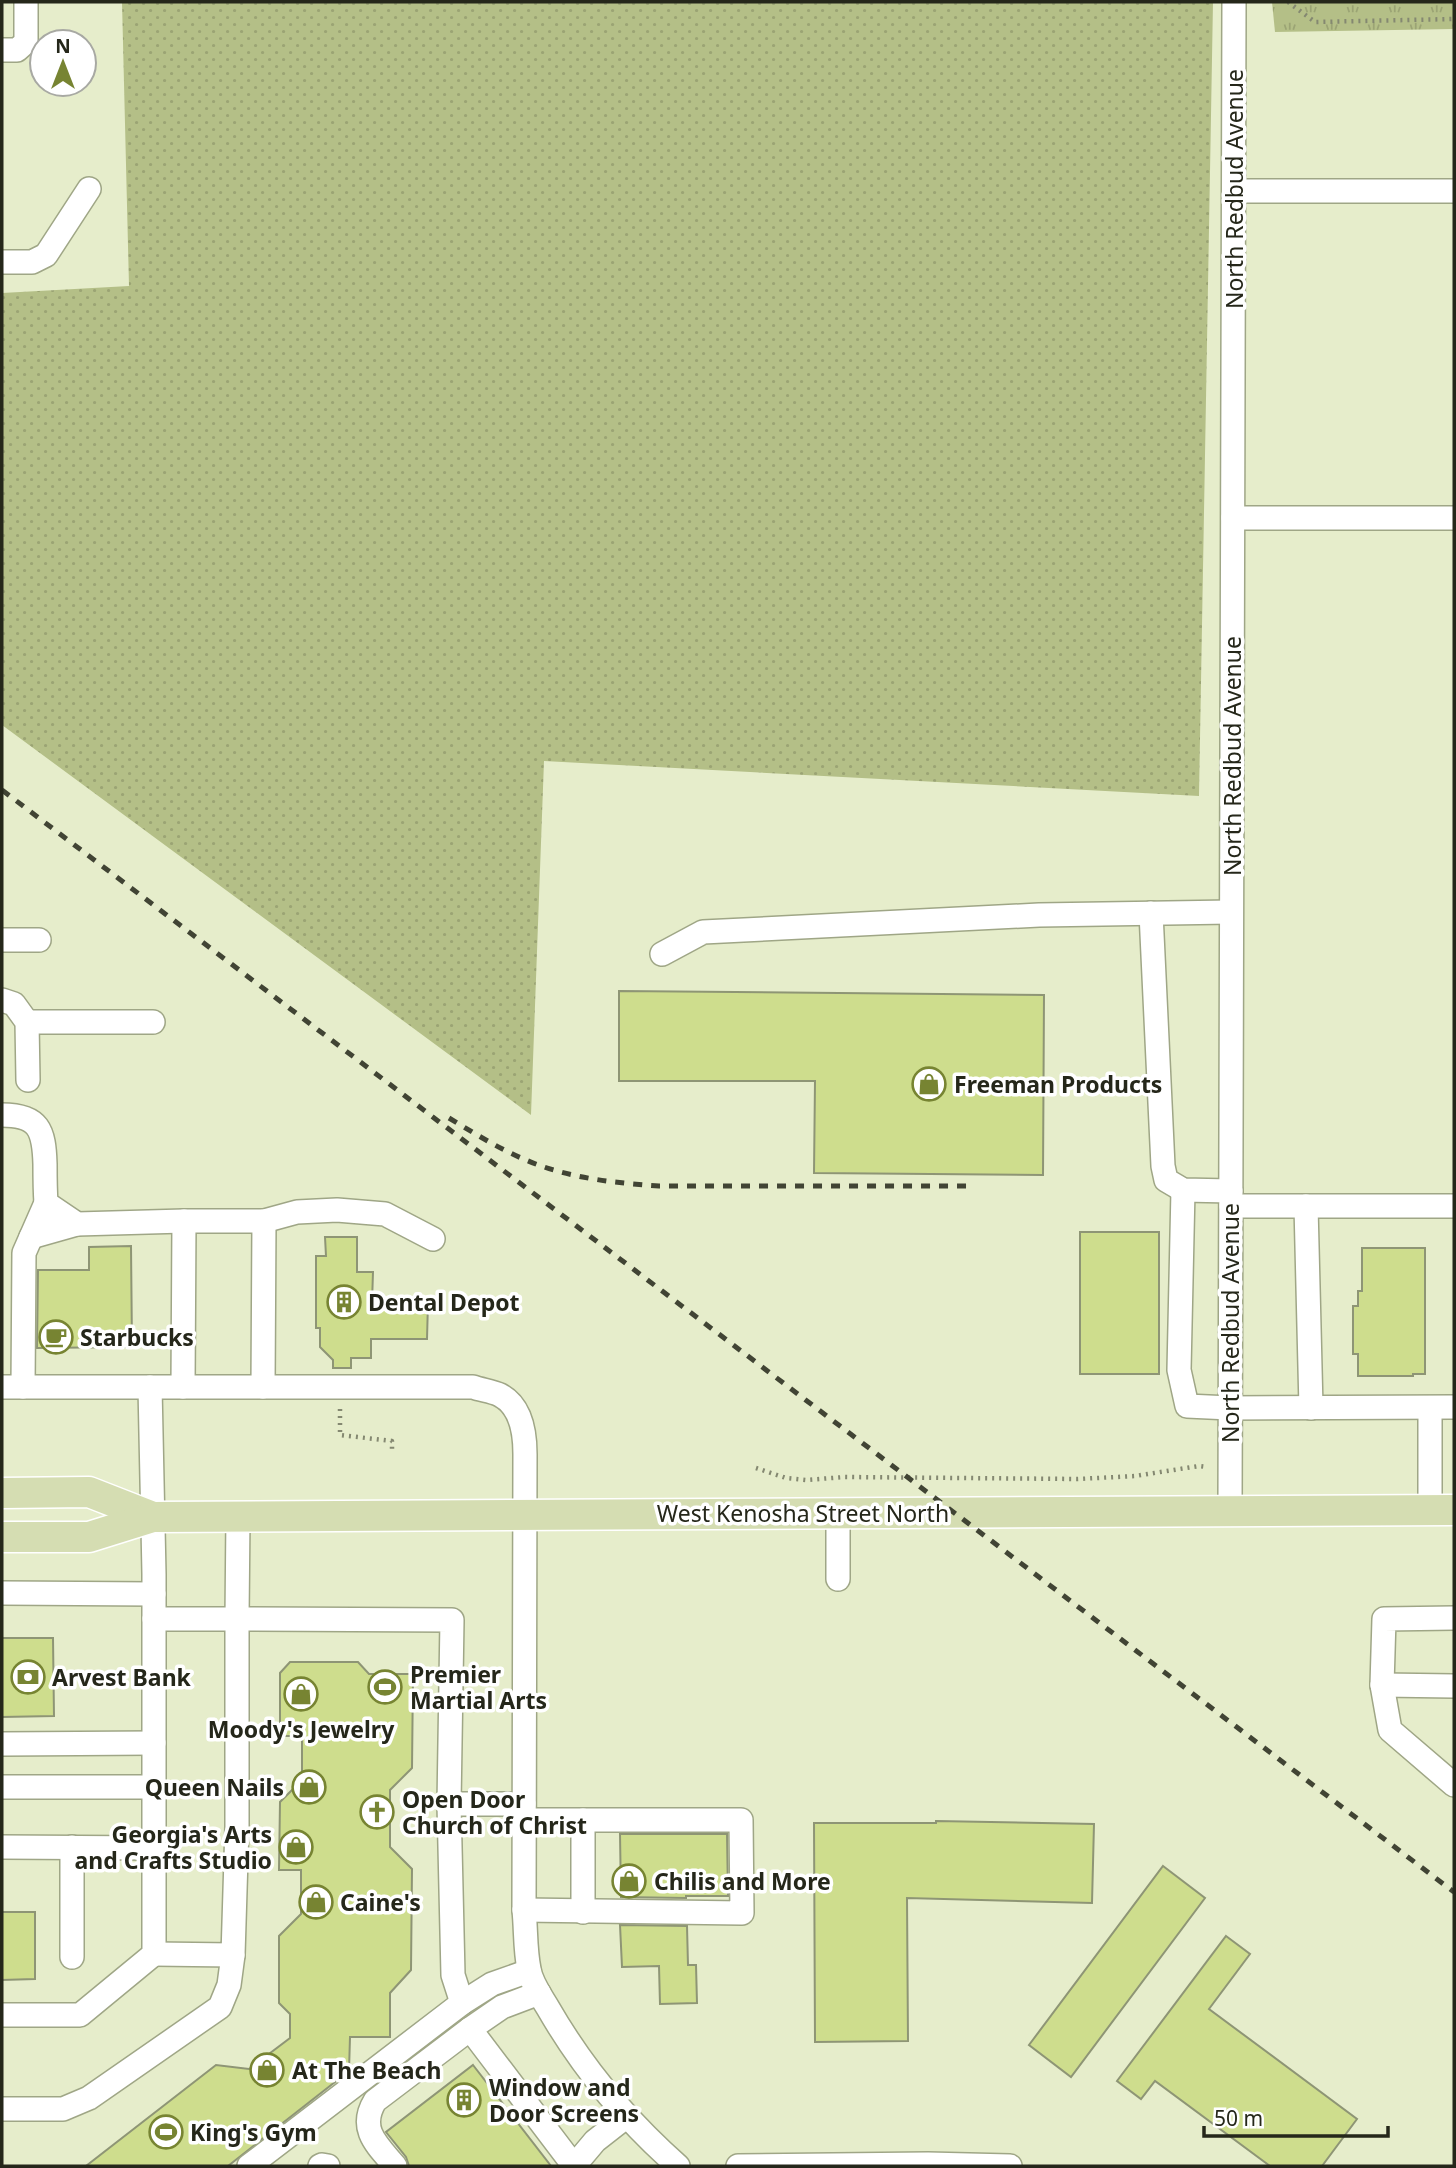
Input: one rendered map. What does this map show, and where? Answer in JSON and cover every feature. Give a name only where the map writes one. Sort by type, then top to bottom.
[{"type":"main road","name":"West Kenosha Street North","points":[[2,1493],[89,1492],[153,1517]]},
{"type":"main road","name":"West Kenosha Street North","points":[[2,1537],[89,1536],[153,1517],[1442,1510]]},
{"type":"street","points":[[2,50],[18,50],[26,42],[26,2]]},
{"type":"street","name":"North Redbud Avenue","points":[[1230,1510],[1234,2]]},
{"type":"street","points":[[2,262],[32,262],[46,255],[89,189]]},
{"type":"street","points":[[1234,191],[1454,191]]},
{"type":"street","points":[[1233,518],[1454,518]]},
{"type":"street","points":[[662,954],[703,932],[1039,915],[1231,912]]},
{"type":"street","points":[[1151,913],[1163,1166],[1166,1180],[1183,1190],[1306,1206],[1454,1206]]},
{"type":"street","points":[[2,940],[39,940]]},
{"type":"street","points":[[2,1000],[15,1003],[27,1022],[28,1080]]},
{"type":"street","points":[[27,1022],[153,1022]]},
{"type":"street","points":[[2,1115],[17,1115],[30,1119],[41,1131],[44,1142],[46,1203],[24,1253],[12,1387],[473,1387],[502,1396],[517,1412],[525,1436],[524,1910],[529,1971],[568,2043],[627,2116],[678,2166]]},
{"type":"street","points":[[1183,1190],[1178,1370],[1188,1406],[1454,1407]]},
{"type":"street","points":[[46,1203],[77,1223]]},
{"type":"street","points":[[1306,1206],[1311,1408]]},
{"type":"street","points":[[31,1237],[77,1223],[264,1221],[297,1212],[337,1210],[385,1214],[433,1239]]},
{"type":"street","points":[[263,1387],[264,1221]]},
{"type":"street","points":[[183,1387],[184,1222]]},
{"type":"street","points":[[150,1387],[154,1594],[154,1954]]},
{"type":"street","points":[[1430,1408],[1442,1510]]},
{"type":"street","points":[[838,1513],[838,1579]]},
{"type":"street","points":[[2,2109],[63,2109],[89,2098],[220,2007],[229,1985],[233,1955],[237,1826],[238,1516]]},
{"type":"street","points":[[2,1593],[154,1594]]},
{"type":"street","points":[[1454,1618],[1384,1619],[1382,1685],[1390,1730],[1443,1765],[1454,1785]]},
{"type":"street","points":[[154,1619],[452,1620],[449,1804],[453,1975],[462,2003]]},
{"type":"street","points":[[1382,1685],[1454,1686]]},
{"type":"street","points":[[2,1744],[154,1743]]},
{"type":"street","points":[[2,1787],[154,1787]]},
{"type":"street","points":[[449,1804],[583,1820],[741,1820],[742,1913],[524,1910]]},
{"type":"street","points":[[583,1820],[583,1912]]},
{"type":"street","points":[[2,1847],[154,1848]]},
{"type":"street","points":[[72,1847],[72,1957]]},
{"type":"street","points":[[2,2015],[80,2015],[154,1954],[233,1955]]},
{"type":"street","points":[[249,2166],[462,2003],[492,1984],[529,1971]]},
{"type":"street","points":[[395,2166],[370,2133],[368,2112],[375,2101],[502,2007],[539,1993]]},
{"type":"street","points":[[470,2029],[574,2166],[595,2141],[627,2116]]},
{"type":"street","points":[[320,2166],[328,2166]]},
{"type":"street","points":[[738,2166],[1010,2166]]},
{"type":"path","points":[[1288,2],[1315,22],[1454,19]]},
{"type":"path","points":[[340,1387],[340,1435],[392,1441],[392,1452]]},
{"type":"path","points":[[756,1468],[786,1478],[806,1480],[845,1477],[1078,1479],[1135,1476],[1199,1466],[1230,1470]]},
{"type":"green space","points":[[122,2],[1213,2],[1199,796],[544,761],[531,1115],[2,725],[2,293],[129,286]]},
{"type":"green space","points":[[1272,2],[1454,2],[1454,29],[1275,32]]},
{"type":"building","name":"Freeman Products","points":[[619,991],[1044,995],[1043,1175],[814,1173],[815,1081],[619,1081]]},
{"type":"building","points":[[1080,1232],[1159,1232],[1159,1374],[1080,1374]]},
{"type":"building","name":"Dental Depot","points":[[325,1237],[357,1237],[357,1272],[373,1272],[372,1303],[428,1302],[427,1339],[371,1339],[371,1358],[351,1358],[351,1368],[333,1368],[333,1360],[320,1347],[320,1328],[316,1328],[316,1256],[326,1256]]},
{"type":"building","points":[[131,1246],[132,1347],[37,1348],[38,1270],[89,1270],[89,1247]]},
{"type":"building","points":[[1362,1248],[1425,1248],[1425,1374],[1358,1376],[1358,1354],[1353,1354],[1353,1306],[1358,1306],[1358,1291],[1362,1291]]},
{"type":"building","name":"Arvest Bank","points":[[2,1638],[53,1638],[54,1716],[2,1717]]},
{"type":"building","points":[[290,1662],[358,1662],[369,1674],[413,1674],[412,1768],[390,1790],[390,1847],[412,1869],[411,1970],[390,1993],[390,2037],[350,2037],[349,2071],[228,2166],[86,2166],[216,2065],[249,2069],[290,2038],[290,2014],[279,2003],[279,1936],[301,1914],[301,1870],[279,1870],[280,1802],[302,1780],[302,1736],[280,1736],[280,1673]]},
{"type":"building","points":[[936,1821],[1094,1824],[1092,1903],[907,1898],[908,2041],[815,2042],[814,1823]]},
{"type":"building","points":[[620,1834],[727,1834],[728,1896],[621,1897]]},
{"type":"building","points":[[1163,1866],[1205,1898],[1071,2077],[1029,2045]]},
{"type":"building","points":[[2,1912],[35,1912],[35,1979],[2,1980]]},
{"type":"building","points":[[620,1925],[687,1926],[688,1965],[696,1965],[697,2003],[660,2004],[659,1966],[622,1967]]},
{"type":"building","points":[[1226,1936],[1250,1954],[1209,2009],[1357,2119],[1322,2166],[1270,2166],[1155,2081],[1141,2099],[1117,2081]]},
{"type":"building","name":"Window and Door Screens","points":[[473,2065],[551,2166],[409,2166],[406,2157],[386,2132]]},
{"type":"railway","points":[[2,790],[1454,1892]]},
{"type":"railway","points":[[449,1118],[526,1160],[558,1171],[608,1181],[659,1186],[967,1186]]},
{"type":"place","name":"Freeman Products","points":[[929,1084]]},
{"type":"place","name":"Dental Depot","points":[[344,1302]]},
{"type":"place","name":"Starbucks","points":[[56,1337]]},
{"type":"place","name":"Arvest Bank","points":[[28,1677]]},
{"type":"place","name":"Premier Martial Arts","points":[[385,1687]]},
{"type":"place","name":"Moody's Jewelry","points":[[301,1694]]},
{"type":"place","name":"Queen Nails","points":[[309,1787]]},
{"type":"place","name":"Open Door Church of Christ","points":[[377,1812]]},
{"type":"place","name":"Georgia's Arts and Crafts Studio","points":[[296,1847]]},
{"type":"place","name":"Chilis and More","points":[[629,1881]]},
{"type":"place","name":"Caine's","points":[[316,1902]]},
{"type":"place","name":"At The Beach","points":[[267,2070]]},
{"type":"place","name":"Window and Door Screens","points":[[464,2100]]},
{"type":"place","name":"King's Gym","points":[[166,2132]]}]
